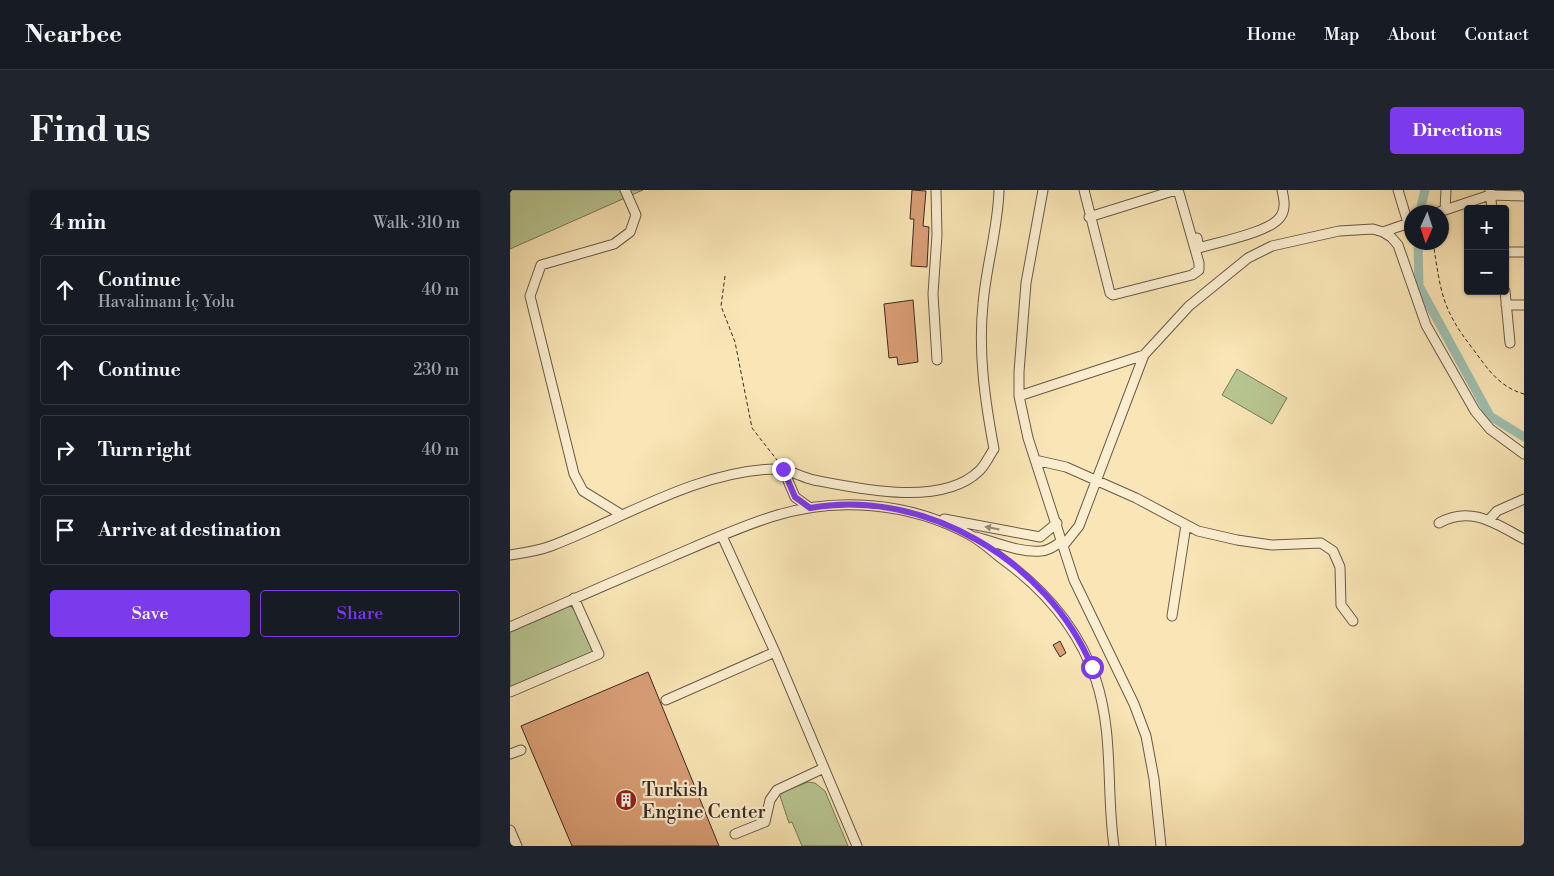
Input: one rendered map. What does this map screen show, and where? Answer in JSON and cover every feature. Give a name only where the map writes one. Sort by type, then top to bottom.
[{"type":"street","points":[[622,515],[583,491],[574,474],[530,296],[541,265],[614,244],[630,232],[636,215],[626,190]]},
{"type":"street","points":[[936,190],[937,235],[933,294],[937,360]]},
{"type":"street","points":[[510,555],[549,547],[705,482],[757,471],[783,469],[814,480],[899,493],[952,488],[979,471],[994,449],[983,394],[982,340],[983,303],[998,209],[999,190]]},
{"type":"street","points":[[1043,190],[1026,283],[1019,396],[1028,438],[1083,602],[1134,704],[1146,736],[1154,779],[1160,846]]},
{"type":"street","points":[[1084,190],[1089,217],[1110,293],[1113,295],[1192,275],[1198,270],[1199,263],[1179,193],[1176,190],[1089,217]]},
{"type":"street","points":[[1183,190],[1199,248],[1272,225],[1281,216],[1285,203],[1282,190]]},
{"type":"street","points":[[1398,190],[1404,206]]},
{"type":"street","points":[[1443,205],[1446,190]]},
{"type":"street","points":[[1449,208],[1490,193],[1524,196]]},
{"type":"street","points":[[925,515],[971,536],[1025,550],[1042,551],[1062,544],[1079,526],[1144,355],[1189,306],[1248,258],[1272,246],[1339,230],[1361,229],[1383,232],[1404,224]]},
{"type":"street","points":[[1383,232],[1398,245],[1426,325],[1481,420],[1524,454]]},
{"type":"street","points":[[1509,252],[1524,252]]},
{"type":"street","points":[[1505,295],[1510,343]]},
{"type":"street","points":[[1506,305],[1524,305]]},
{"type":"street","points":[[1019,396],[1144,355]]},
{"type":"street","points":[[1035,460],[1066,467],[1096,480],[1136,498],[1198,531],[1237,540],[1272,545],[1321,543],[1333,551],[1340,567],[1341,605],[1353,621]]},
{"type":"street","points":[[783,469],[795,497],[810,508]]},
{"type":"street","points":[[1489,520],[1497,511],[1524,499]]},
{"type":"street","points":[[510,627],[722,536],[771,517],[810,508],[872,505],[1040,537],[1057,523]]},
{"type":"street","points":[[1439,523],[1452,517],[1467,515],[1489,520],[1524,539]]},
{"type":"street","points":[[1172,616],[1186,525]]},
{"type":"street","points":[[722,536],[775,652],[856,846]]},
{"type":"street","points":[[971,536],[1042,590],[1084,648],[1102,702],[1108,742],[1114,846]]},
{"type":"street","points":[[510,692],[599,654],[574,598]]},
{"type":"street","points":[[666,700],[775,652]]},
{"type":"street","points":[[510,754],[521,750]]},
{"type":"street","points":[[735,834],[766,822],[770,800],[777,790],[824,768]]},
{"type":"street","points":[[510,830],[517,846]]},
{"type":"path","points":[[1434,250],[1441,291],[1454,325],[1493,376],[1510,388],[1524,394]]},
{"type":"path","points":[[725,276],[721,306],[735,342],[752,428],[783,469]]},
{"type":"green space","points":[[510,190],[643,190],[510,249]]},
{"type":"green space","points":[[1237,369],[1287,398],[1272,424],[1222,395]]},
{"type":"green space","points":[[565,602],[586,618],[598,644],[592,652],[510,687],[510,627]]},
{"type":"green space","points":[[808,782],[815,783],[825,791],[848,846],[802,846],[792,822],[789,823],[780,796],[783,792]]},
{"type":"building","points":[[912,190],[926,191],[923,226],[929,227],[927,267],[911,266],[914,219],[910,219]]},
{"type":"building","points":[[913,300],[918,362],[898,365],[897,357],[889,358],[884,304]]},
{"type":"building","points":[[1060,641],[1066,653],[1060,657],[1053,645]]},
{"type":"building","name":"Turkish Engine Center","points":[[648,672],[719,846],[572,846],[521,726]]},
{"type":"waterway","points":[[1421,205],[1425,190]]},
{"type":"waterway","points":[[1418,250],[1419,286],[1490,416],[1524,437]]},
{"type":"place","name":"Turkish Engine Center","points":[[626,800]]},
{"type":"route","points":[[783,469],[795,497],[810,508],[818,506],[872,505],[900,509],[925,515],[971,536],[1042,590],[1084,648],[1092,667]]}]
